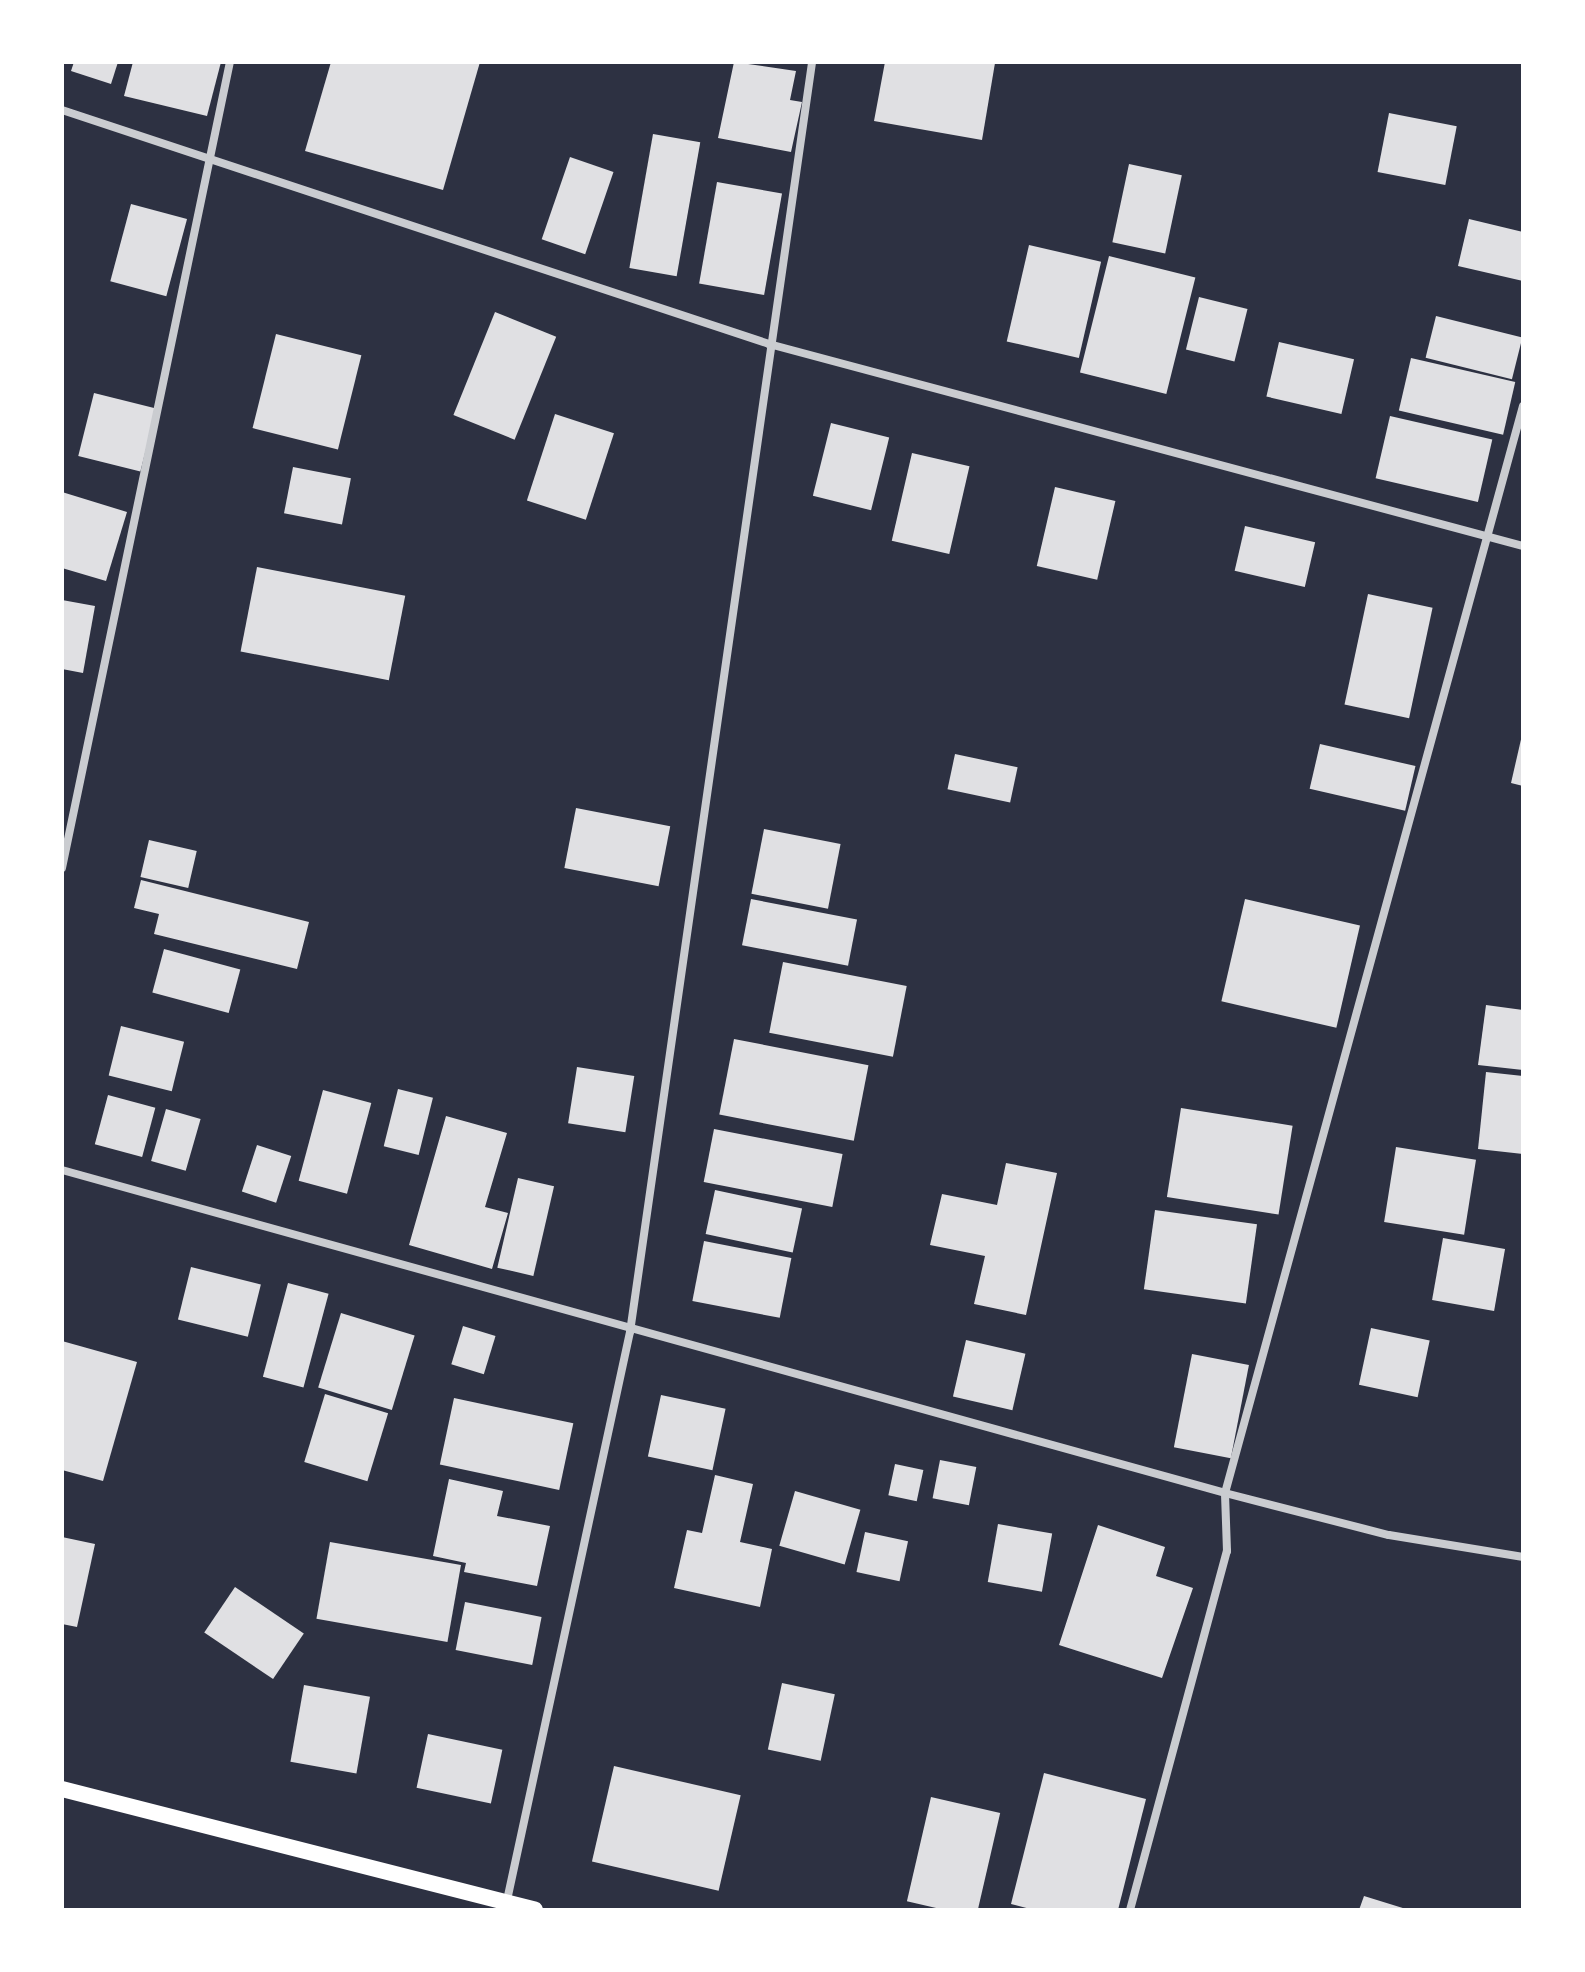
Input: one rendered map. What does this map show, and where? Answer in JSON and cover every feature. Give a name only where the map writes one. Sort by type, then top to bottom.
[{"type":"main road","points":[[62,1789],[506,1907],[535,1910]]},
{"type":"street","points":[[62,868],[230,62]]},
{"type":"street","points":[[506,1907],[630,1332],[769,344],[812,62]]},
{"type":"street","points":[[62,110],[769,344],[1523,546]]},
{"type":"street","points":[[1130,1910],[1227,1551],[1225,1493],[1523,406]]},
{"type":"street","points":[[62,1170],[630,1332],[1225,1493],[1389,1535],[1523,1557]]},
{"type":"building","points":[[74,62],[118,62],[111,84],[71,71]]},
{"type":"building","points":[[133,62],[221,62],[207,116],[124,96]]},
{"type":"building","points":[[331,62],[480,62],[443,190],[305,151]]},
{"type":"building","points":[[734,62],[796,71],[790,100],[802,102],[791,152],[718,138]]},
{"type":"building","points":[[885,62],[995,63],[982,140],[874,121]]},
{"type":"building","points":[[1389,113],[1457,126],[1445,185],[1378,172]]},
{"type":"building","points":[[653,134],[700,142],[677,276],[629,268]]},
{"type":"building","points":[[570,157],[613,172],[585,254],[542,239]]},
{"type":"building","points":[[1129,164],[1182,175],[1165,253],[1112,242]]},
{"type":"building","points":[[717,182],[782,193],[764,295],[699,283]]},
{"type":"building","points":[[131,204],[187,219],[166,296],[110,281]]},
{"type":"building","points":[[1469,219],[1523,232],[1523,281],[1458,266]]},
{"type":"building","points":[[1029,245],[1101,262],[1079,358],[1007,341]]},
{"type":"building","points":[[1109,256],[1195,278],[1166,394],[1080,372]]},
{"type":"building","points":[[1199,297],[1248,309],[1234,361],[1186,349]]},
{"type":"building","points":[[495,312],[556,337],[515,440],[453,415]]},
{"type":"building","points":[[1436,316],[1522,338],[1512,379],[1426,358]]},
{"type":"building","points":[[276,334],[361,355],[338,449],[253,428]]},
{"type":"building","points":[[1279,342],[1354,359],[1341,414],[1266,397]]},
{"type":"building","points":[[1411,358],[1515,382],[1503,435],[1399,411]]},
{"type":"building","points":[[94,393],[156,408],[140,472],[78,456]]},
{"type":"building","points":[[555,414],[614,433],[586,520],[527,501]]},
{"type":"building","points":[[1390,416],[1492,440],[1478,502],[1376,478]]},
{"type":"building","points":[[831,423],[889,438],[871,510],[813,496]]},
{"type":"building","points":[[912,453],[969,466],[949,554],[892,541]]},
{"type":"building","points":[[293,467],[351,478],[342,524],[284,513]]},
{"type":"building","points":[[1055,487],[1115,501],[1097,580],[1037,566]]},
{"type":"building","points":[[62,492],[127,512],[106,581],[62,568]]},
{"type":"building","points":[[1245,526],[1315,542],[1305,587],[1235,571]]},
{"type":"building","points":[[257,567],[405,596],[389,680],[241,651]]},
{"type":"building","points":[[1368,594],[1433,608],[1409,718],[1345,705]]},
{"type":"building","points":[[62,600],[95,606],[83,673],[62,669]]},
{"type":"building","points":[[1523,736],[1523,786],[1511,783]]},
{"type":"building","points":[[1320,744],[1415,766],[1405,811],[1310,789]]},
{"type":"building","points":[[955,754],[1018,767],[1010,803],[948,789]]},
{"type":"building","points":[[576,808],[670,826],[659,886],[564,868]]},
{"type":"building","points":[[764,829],[841,844],[828,909],[751,894]]},
{"type":"building","points":[[149,840],[197,851],[188,888],[140,877]]},
{"type":"building","points":[[141,880],[309,922],[297,969],[154,934],[159,914],[134,908]]},
{"type":"building","points":[[751,899],[857,920],[848,966],[742,945]]},
{"type":"building","points":[[1245,899],[1360,926],[1336,1028],[1221,1001]]},
{"type":"building","points":[[164,949],[240,969],[229,1013],[152,992]]},
{"type":"building","points":[[783,962],[907,986],[893,1057],[769,1033]]},
{"type":"building","points":[[1486,1005],[1523,1010],[1523,1070],[1478,1065]]},
{"type":"building","points":[[121,1026],[184,1042],[172,1091],[109,1075]]},
{"type":"building","points":[[734,1039],[868,1065],[854,1141],[719,1115]]},
{"type":"building","points":[[577,1067],[634,1076],[625,1132],[568,1123]]},
{"type":"building","points":[[1486,1072],[1523,1076],[1523,1154],[1478,1149]]},
{"type":"building","points":[[398,1089],[433,1098],[419,1155],[384,1146]]},
{"type":"building","points":[[323,1090],[371,1103],[347,1194],[299,1181]]},
{"type":"building","points":[[108,1095],[155,1108],[142,1157],[95,1144]]},
{"type":"building","points":[[1181,1108],[1293,1126],[1279,1215],[1167,1197]]},
{"type":"building","points":[[166,1109],[201,1119],[186,1171],[151,1161]]},
{"type":"building","points":[[446,1116],[507,1133],[485,1207],[508,1213],[492,1269],[409,1245]]},
{"type":"building","points":[[714,1129],[843,1154],[832,1207],[704,1182]]},
{"type":"building","points":[[257,1145],[291,1156],[276,1203],[242,1192]]},
{"type":"building","points":[[1396,1147],[1476,1160],[1464,1235],[1384,1222]]},
{"type":"building","points":[[1006,1163],[1057,1173],[1026,1315],[974,1304],[985,1256],[930,1245],[942,1194],[997,1205]]},
{"type":"building","points":[[518,1178],[554,1186],[533,1276],[497,1268]]},
{"type":"building","points":[[715,1190],[802,1209],[793,1253],[706,1234]]},
{"type":"building","points":[[1155,1210],[1257,1224],[1246,1304],[1144,1289]]},
{"type":"building","points":[[1443,1238],[1505,1249],[1494,1311],[1432,1300]]},
{"type":"building","points":[[704,1241],[791,1258],[780,1318],[692,1301]]},
{"type":"building","points":[[191,1267],[261,1284],[248,1337],[178,1319]]},
{"type":"building","points":[[288,1283],[329,1294],[303,1388],[263,1377]]},
{"type":"building","points":[[341,1313],[415,1336],[392,1410],[318,1388]]},
{"type":"building","points":[[463,1326],[496,1336],[484,1374],[451,1364]]},
{"type":"building","points":[[1371,1328],[1430,1340],[1418,1397],[1359,1385]]},
{"type":"building","points":[[966,1340],[1025,1354],[1012,1410],[953,1397]]},
{"type":"building","points":[[62,1341],[137,1362],[103,1481],[62,1470]]},
{"type":"building","points":[[1192,1354],[1249,1365],[1231,1458],[1174,1447]]},
{"type":"building","points":[[325,1394],[388,1413],[367,1481],[304,1462]]},
{"type":"building","points":[[661,1395],[726,1409],[712,1470],[648,1457]]},
{"type":"building","points":[[454,1398],[573,1423],[559,1490],[440,1465]]},
{"type":"building","points":[[940,1460],[976,1467],[969,1505],[933,1498]]},
{"type":"building","points":[[895,1464],[923,1470],[917,1501],[888,1495]]},
{"type":"building","points":[[715,1475],[753,1484],[740,1542],[772,1549],[760,1607],[674,1588],[687,1530],[702,1533]]},
{"type":"building","points":[[449,1479],[503,1491],[497,1516],[550,1526],[537,1586],[464,1572],[466,1563],[433,1556]]},
{"type":"building","points":[[795,1491],[860,1510],[845,1565],[779,1546]]},
{"type":"building","points":[[998,1524],[1052,1534],[1042,1592],[988,1582]]},
{"type":"building","points":[[1098,1525],[1165,1547],[1156,1576],[1193,1588],[1162,1678],[1059,1645]]},
{"type":"building","points":[[865,1532],[908,1541],[900,1581],[856,1572]]},
{"type":"building","points":[[62,1537],[95,1544],[77,1627],[62,1624]]},
{"type":"building","points":[[330,1542],[461,1565],[447,1642],[316,1619]]},
{"type":"building","points":[[235,1587],[304,1633],[273,1679],[204,1633]]},
{"type":"building","points":[[465,1602],[542,1617],[532,1665],[456,1650]]},
{"type":"building","points":[[782,1683],[835,1694],[821,1761],[768,1750]]},
{"type":"building","points":[[304,1685],[370,1697],[356,1773],[290,1762]]},
{"type":"building","points":[[428,1734],[502,1750],[491,1804],[417,1788]]},
{"type":"building","points":[[614,1766],[741,1795],[719,1891],[592,1861]]},
{"type":"building","points":[[1044,1773],[1146,1799],[1118,1910],[1034,1910],[1011,1904]]},
{"type":"building","points":[[931,1797],[1000,1813],[978,1910],[945,1910],[907,1901]]},
{"type":"building","points":[[1364,1896],[1406,1909],[1406,1910],[1359,1910]]}]
